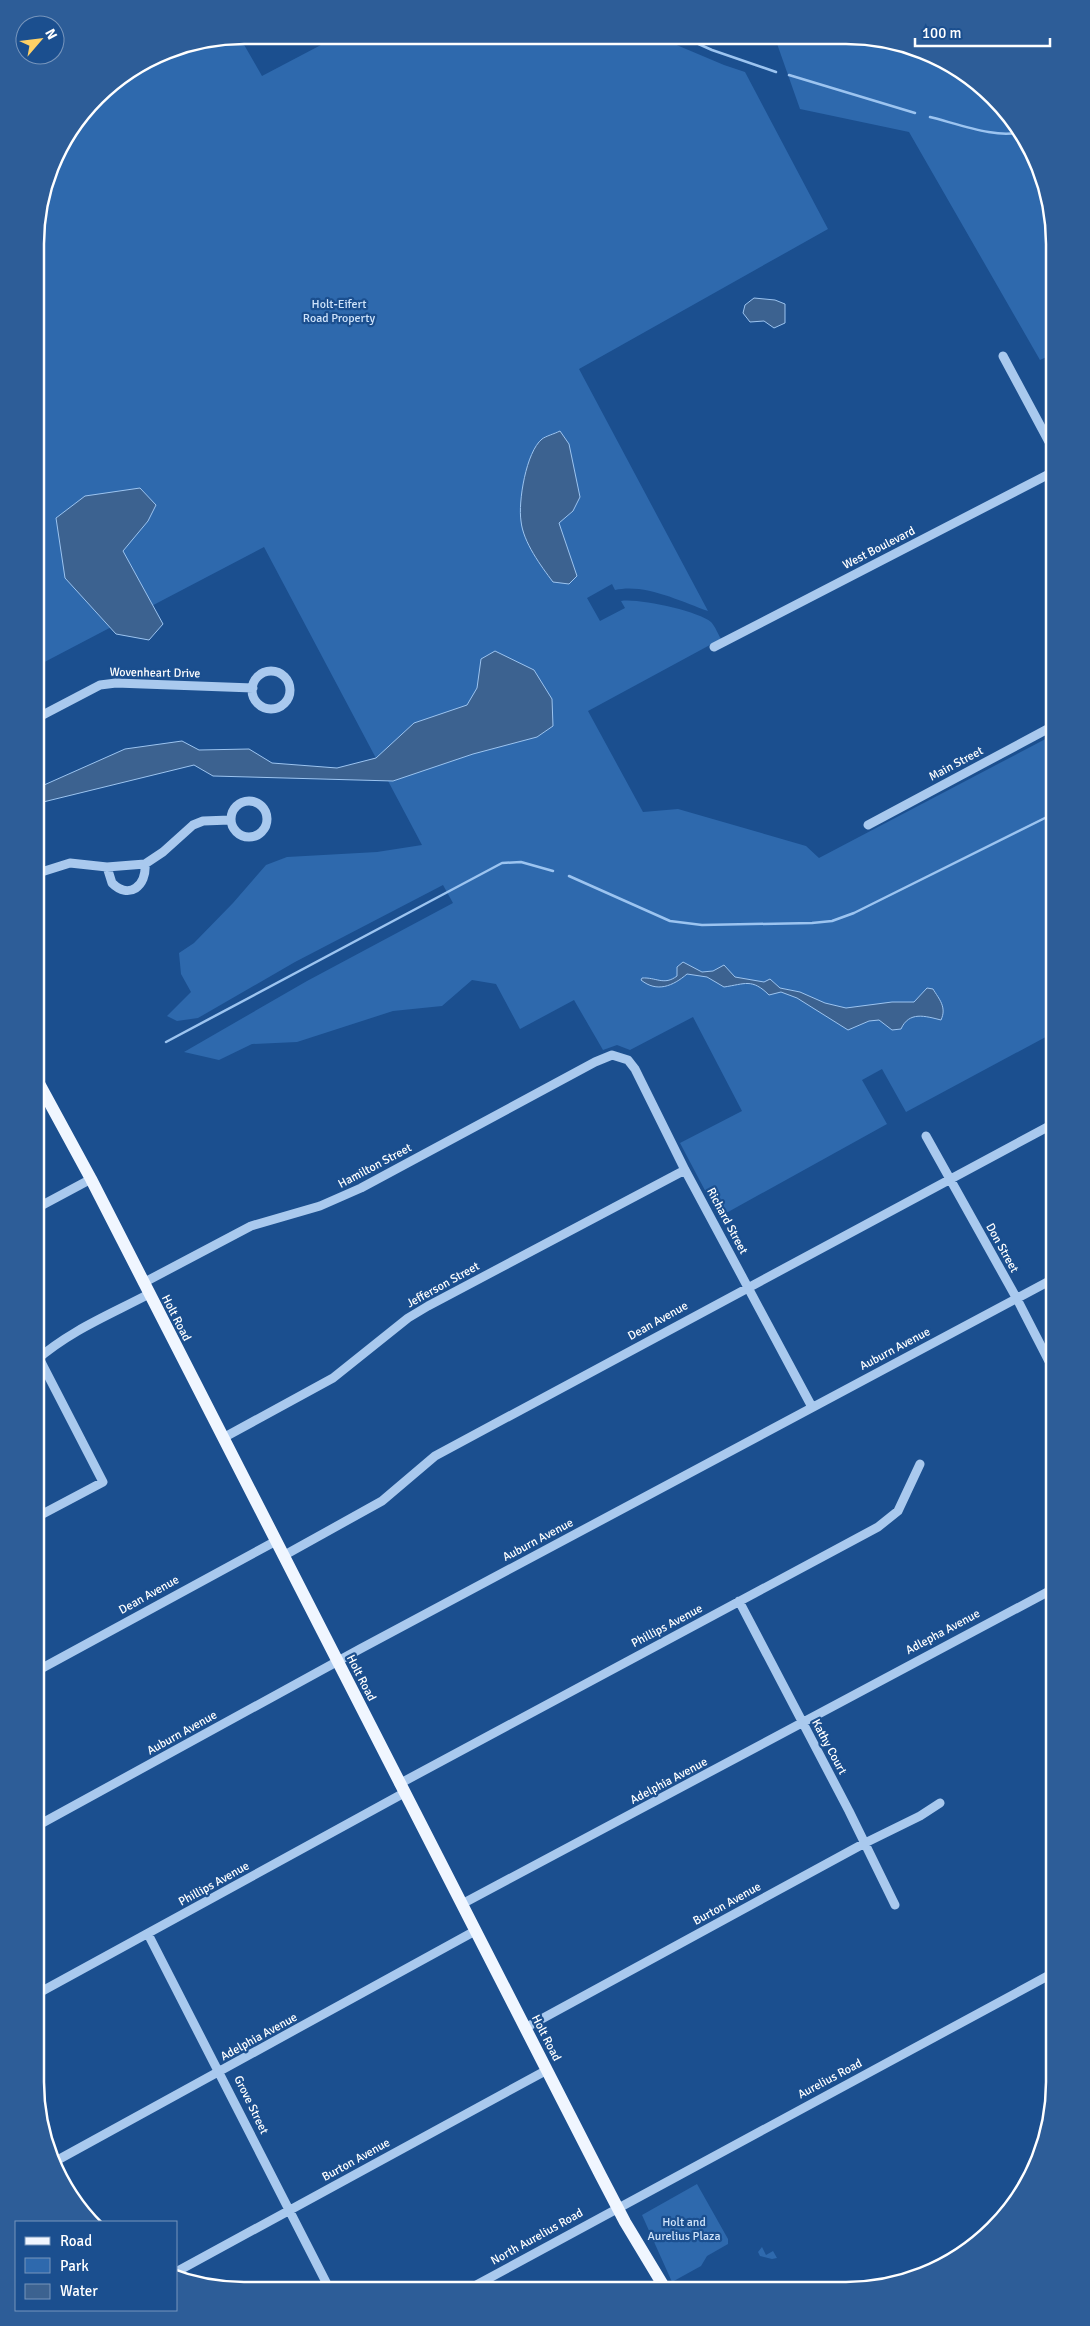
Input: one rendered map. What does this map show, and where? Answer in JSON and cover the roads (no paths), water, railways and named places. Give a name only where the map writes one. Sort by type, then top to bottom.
[{"type":"main road","name":"Holt Road","points":[[44,1093],[618,2208],[661,2282]]},
{"type":"street","points":[[1003,356],[1046,436]]},
{"type":"street","name":"West Boulevard","points":[[714,648],[1046,476]]},
{"type":"street","points":[[272,671],[286,678],[291,691],[285,704],[274,709],[266,709],[256,702],[252,688],[257,678],[266,672],[272,671]]},
{"type":"street","name":"Wovenheart Drive","points":[[44,714],[100,685],[116,683],[252,688]]},
{"type":"street","name":"Main Street","points":[[868,825],[1046,730]]},
{"type":"street","points":[[249,801],[255,802],[264,809],[267,820],[262,832],[251,838],[239,835],[231,826],[230,820],[231,814],[238,804],[249,801]]},
{"type":"street","points":[[44,871],[70,863],[107,867],[145,864],[163,852],[193,825],[203,821],[230,820]]},
{"type":"street","points":[[107,867],[112,883],[125,891],[132,891],[140,886],[144,880],[145,864]]},
{"type":"street","name":"Richard Street","points":[[612,1056],[628,1060],[635,1069],[685,1170],[812,1407]]},
{"type":"street","name":"Hamilton Street","points":[[44,1353],[68,1335],[251,1226],[320,1206],[361,1188],[586,1066],[612,1056]]},
{"type":"street","name":"Dean Avenue","points":[[283,1556],[382,1502],[435,1456],[748,1286],[1046,1128]]},
{"type":"street","name":"Don Street","points":[[926,1136],[1017,1299],[1046,1356]]},
{"type":"street","name":"Jefferson Street","points":[[223,1438],[333,1378],[408,1318],[428,1306],[685,1170]]},
{"type":"street","points":[[44,1204],[90,1179]]},
{"type":"street","name":"Auburn Avenue","points":[[44,1822],[337,1662],[1046,1283]]},
{"type":"street","points":[[44,1373],[103,1482],[44,1513]]},
{"type":"street","name":"Phillips Avenue","points":[[44,1990],[148,1934],[402,1789],[739,1601],[889,1520],[898,1511],[920,1464]]},
{"type":"street","name":"Dean Avenue","points":[[44,1667],[276,1541]]},
{"type":"street","name":"Adlepha Avenue","points":[[887,1676],[1046,1593]]},
{"type":"street","name":"Kathy Court","points":[[739,1601],[895,1905]]},
{"type":"street","name":"Adelphia Avenue","points":[[462,1904],[803,1724],[887,1676]]},
{"type":"street","name":"Burton Avenue","points":[[525,2028],[864,1844],[920,1816],[940,1803]]},
{"type":"street","name":"Adelphia Avenue","points":[[59,2159],[475,1931]]},
{"type":"street","name":"Grove Street","points":[[148,1934],[327,2282]]},
{"type":"street","name":"Aurelius Road","points":[[618,2208],[1046,1976]]},
{"type":"street","name":"Burton Avenue","points":[[178,2271],[547,2070]]},
{"type":"street","name":"North Aurelius Road","points":[[482,2282],[618,2208]]},
{"type":"water","points":[[754,298],[775,300],[785,304],[785,323],[774,328],[764,321],[750,322],[743,313],[745,305]]},
{"type":"water","points":[[560,431],[569,444],[580,497],[573,511],[559,523],[577,576],[569,584],[553,582],[538,561],[522,529],[520,513],[524,478],[536,445],[542,439]]},
{"type":"water","points":[[140,488],[156,505],[148,521],[123,551],[163,624],[149,640],[116,634],[65,578],[56,518],[85,496]]},
{"type":"water","points":[[495,651],[534,670],[552,699],[553,726],[537,737],[473,754],[393,781],[213,776],[194,765],[44,802],[44,785],[125,749],[182,741],[199,750],[249,749],[272,763],[337,768],[376,758],[414,723],[467,705],[477,688],[481,659]]},
{"type":"water","points":[[683,962],[702,972],[713,971],[724,965],[735,977],[764,982],[770,979],[780,988],[800,992],[825,1003],[846,1008],[892,1002],[914,1002],[927,988],[933,989],[942,1003],[943,1015],[941,1020],[923,1016],[913,1017],[904,1023],[901,1029],[892,1030],[879,1020],[869,1021],[848,1030],[797,998],[781,992],[769,995],[753,984],[724,987],[707,977],[687,974],[671,985],[659,987],[647,984],[641,980],[642,978],[664,981],[672,979],[677,976],[677,967]]},
{"type":"waterway","points":[[698,44],[776,72]]},
{"type":"waterway","points":[[789,75],[915,113]]},
{"type":"waterway","points":[[930,117],[990,132],[1012,133]]},
{"type":"waterway","points":[[569,876],[670,921],[702,925],[832,921],[854,913],[1046,817]]},
{"type":"waterway","points":[[166,1042],[502,863],[521,862],[553,871]]},
{"type":"park label","name":"Holt-Eifert Road Property","points":[[339,311]]},
{"type":"park label","name":"Holt and Aurelius Plaza","points":[[684,2229]]}]
